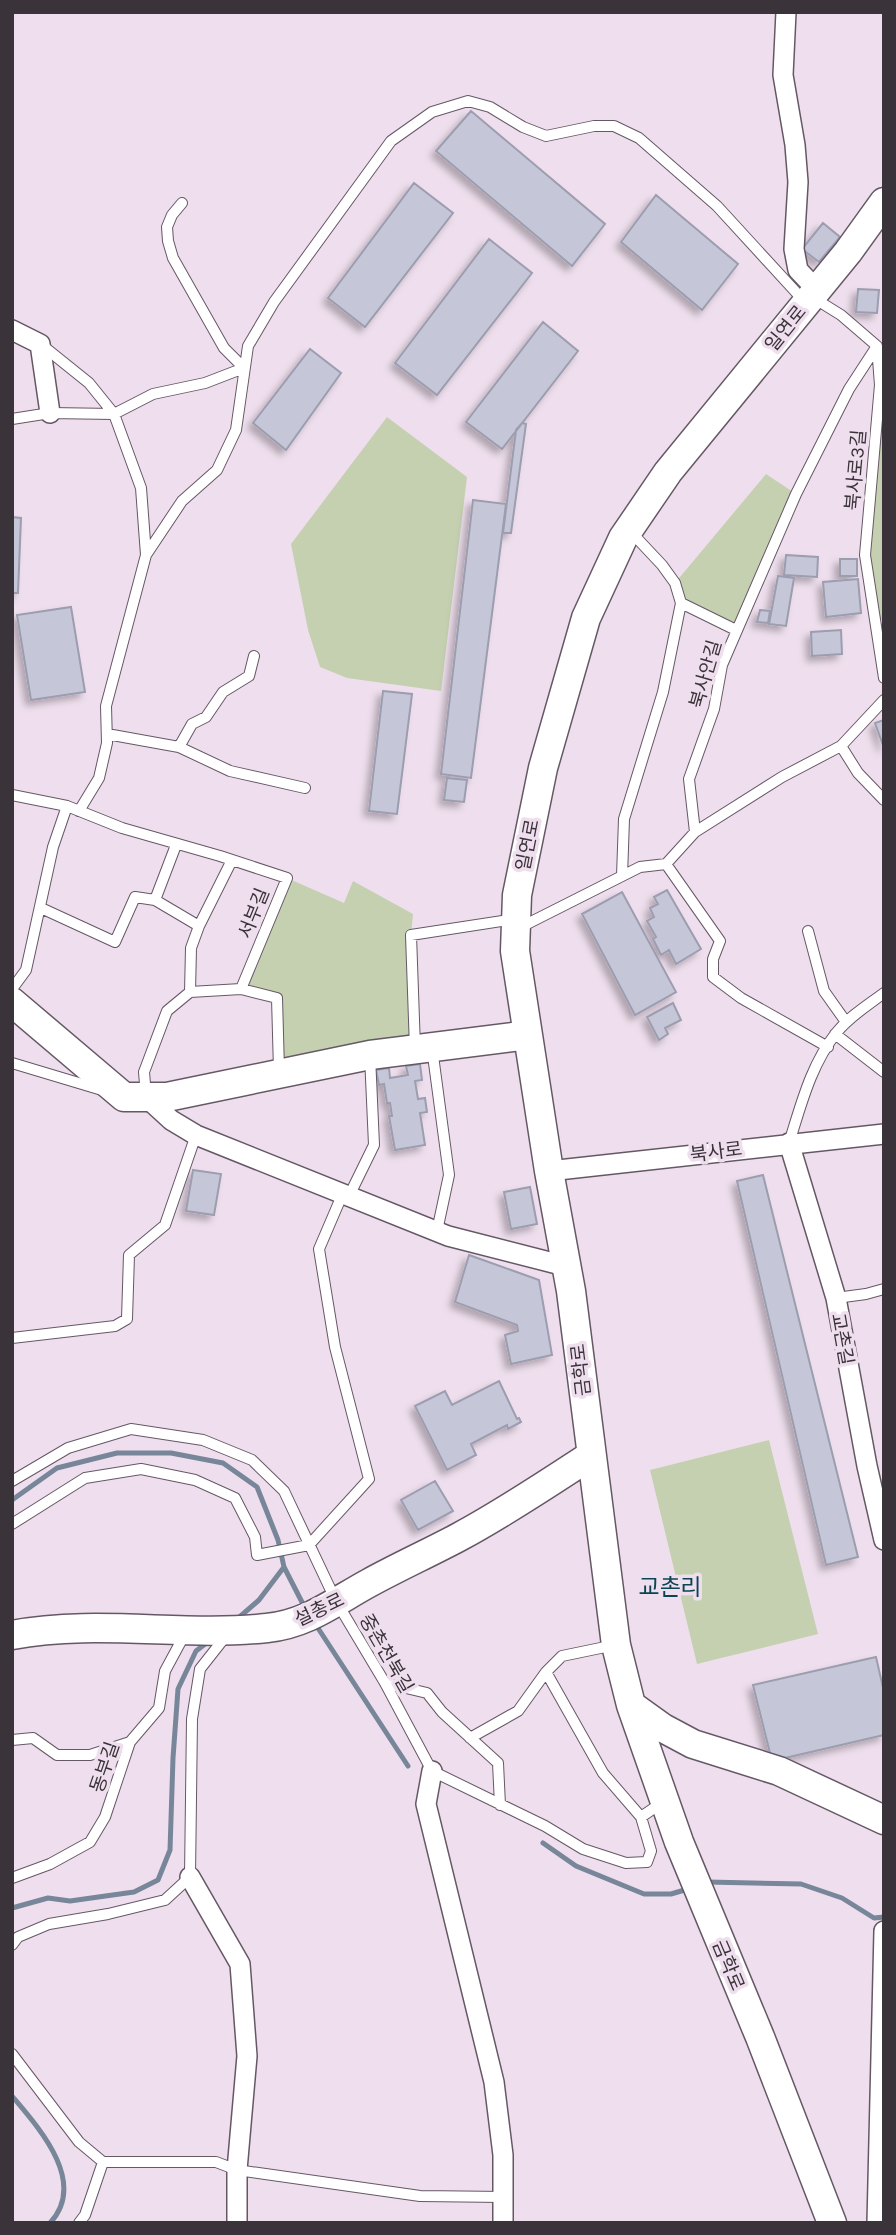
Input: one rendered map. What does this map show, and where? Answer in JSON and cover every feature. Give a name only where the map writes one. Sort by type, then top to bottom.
[{"type":"street","points":[[786,12],[783,75],[796,145],[798,182],[794,249],[798,270],[811,296]]},
{"type":"street","name":"일연로","points":[[528,1035],[515,951],[517,894],[543,768],[582,630],[612,561],[629,530],[668,472],[849,251],[884,202]]},
{"type":"street","points":[[12,330],[40,344],[50,414]]},
{"type":"street","points":[[12,1002],[135,1098],[196,1135],[437,1231],[565,1266]]},
{"type":"street","points":[[135,1098],[167,1097],[370,1055],[528,1035]]},
{"type":"street","name":"금학로","points":[[528,1035],[571,1291],[615,1645],[631,1705],[679,1842],[760,2037],[832,2223]]},
{"type":"street","name":"북사로","points":[[549,1171],[884,1134]]},
{"type":"street","name":"교촌길","points":[[789,1143],[836,1298],[884,1540]]},
{"type":"street","name":"설총로","points":[[12,1635],[35,1631],[231,1630],[268,1628],[302,1622],[336,1601],[459,1537],[590,1456]]},
{"type":"street","points":[[631,1705],[663,1728],[693,1744],[779,1771],[884,1820]]},
{"type":"street","points":[[432,1771],[426,1804],[494,2082],[503,2155],[503,2223]]},
{"type":"street","points":[[190,1877],[240,1964],[247,2056],[237,2170],[237,2223]]},
{"type":"street","points":[[877,2223],[884,1931]]},
{"type":"lane","points":[[79,811],[99,778],[107,743],[106,706],[146,555],[183,500],[217,470],[236,430],[248,346],[274,302],[391,141],[432,112],[468,101],[490,107],[523,127],[546,136],[594,126],[614,126],[639,138],[717,206],[811,296],[841,315],[880,346]]},
{"type":"lane","points":[[182,203],[172,215],[167,227],[173,258],[224,348],[244,368]]},
{"type":"lane","points":[[40,344],[89,383],[114,414],[141,488],[146,555]]},
{"type":"lane","name":"북사로3길","points":[[880,346],[880,385],[865,555],[880,620],[884,678]]},
{"type":"lane","name":"북사안길","points":[[695,832],[689,779],[713,709],[722,665],[819,447],[849,389],[880,346]]},
{"type":"lane","points":[[12,419],[50,414],[114,414],[153,394],[205,383],[244,368]]},
{"type":"lane","points":[[880,385],[884,425]]},
{"type":"lane","points":[[622,876],[624,819],[663,692],[681,603],[674,583],[662,565],[629,530]]},
{"type":"lane","points":[[681,603],[736,630]]},
{"type":"lane","points":[[179,747],[192,724],[206,717],[223,692],[248,676],[254,656]]},
{"type":"lane","points":[[437,1231],[449,1175],[424,1049],[411,935],[516,924],[640,867],[666,864],[695,832],[782,777],[841,746],[884,700]]},
{"type":"lane","points":[[107,734],[179,747],[230,771],[305,788]]},
{"type":"lane","points":[[841,746],[858,772],[884,800]]},
{"type":"lane","name":"서부길","points":[[12,795],[67,806],[122,828],[286,878],[241,989]]},
{"type":"lane","points":[[12,989],[26,970],[53,848],[67,806]]},
{"type":"lane","points":[[155,900],[176,845]]},
{"type":"lane","points":[[190,992],[191,948],[232,860]]},
{"type":"lane","points":[[666,864],[720,941],[713,959],[713,977],[741,998],[828,1047]]},
{"type":"lane","points":[[41,908],[115,942],[135,897],[155,900],[199,926]]},
{"type":"lane","points":[[808,931],[824,990],[846,1022]]},
{"type":"lane","points":[[12,1063],[135,1098],[167,1011],[190,992],[241,989],[276,998],[279,1073]]},
{"type":"lane","points":[[789,1143],[809,1079],[835,1034],[846,1022],[884,993]]},
{"type":"lane","points":[[835,1034],[884,1072]]},
{"type":"lane","points":[[12,1524],[85,1478],[141,1469],[195,1480],[235,1498],[255,1537],[257,1555],[309,1545],[369,1479],[335,1347],[319,1250],[374,1145],[370,1055]]},
{"type":"lane","points":[[12,1338],[115,1326],[127,1319],[129,1255],[165,1225],[196,1135]]},
{"type":"lane","points":[[836,1298],[884,1289]]},
{"type":"lane","name":"중촌천북길","points":[[12,1481],[68,1447],[131,1429],[203,1440],[252,1460],[284,1491],[336,1601],[385,1683],[432,1771]]},
{"type":"lane","name":"동부길","points":[[12,1878],[50,1864],[90,1842],[106,1817],[130,1742],[159,1708],[166,1671],[188,1629]]},
{"type":"lane","points":[[14,1938],[49,1924],[108,1914],[165,1900],[190,1877],[192,1719],[200,1668],[231,1630]]},
{"type":"lane","points":[[470,1738],[518,1711],[546,1672],[562,1656],[615,1645]]},
{"type":"lane","points":[[432,1771],[545,1826],[583,1849],[626,1863],[648,1862],[651,1851],[641,1817],[603,1773],[546,1672]]},
{"type":"lane","points":[[385,1683],[427,1693],[442,1712],[499,1763],[500,1805]]},
{"type":"lane","points":[[12,1740],[33,1738],[57,1755],[90,1755],[130,1742]]},
{"type":"lane","points":[[641,1817],[665,1801]]},
{"type":"lane","points":[[12,2054],[79,2142],[103,2162],[216,2162],[237,2170],[420,2196],[503,2197]]},
{"type":"lane","points":[[79,2223],[85,2216],[103,2162]]},
{"type":"green space","points":[[880,385],[884,425],[884,619],[876,621],[867,576]]},
{"type":"green space","points":[[387,417],[467,477],[441,691],[347,678],[320,667],[308,630],[291,544]]},
{"type":"green space","points":[[766,474],[796,494],[736,630],[681,603],[675,583]]},
{"type":"green space","points":[[287,878],[344,903],[353,881],[413,914],[411,935],[415,1050],[279,1073],[277,999],[241,989]]},
{"type":"green space","points":[[769,1440],[818,1634],[697,1664],[650,1470]]},
{"type":"building","points":[[471,111],[605,224],[572,266],[436,151]]},
{"type":"building","points":[[414,183],[453,213],[365,327],[328,298]]},
{"type":"building","points":[[656,195],[738,264],[702,310],[621,242]]},
{"type":"building","points":[[823,223],[840,237],[819,262],[802,249]]},
{"type":"building","points":[[489,239],[532,273],[437,395],[395,363]]},
{"type":"building","points":[[858,289],[879,290],[877,313],[856,312]]},
{"type":"building","points":[[543,322],[578,351],[502,449],[466,422]]},
{"type":"building","points":[[310,349],[341,373],[286,450],[253,423]]},
{"type":"building","points":[[522,423],[526,424],[511,533],[503,533],[516,430]]},
{"type":"building","points":[[473,500],[506,504],[471,778],[441,774]]},
{"type":"building","points":[[12,517],[21,518],[18,593],[12,593]]},
{"type":"building","points":[[786,555],[818,557],[817,577],[784,575]]},
{"type":"building","points":[[840,559],[857,559],[857,576],[840,576]]},
{"type":"building","points":[[778,576],[794,578],[786,626],[769,624]]},
{"type":"building","points":[[858,579],[861,613],[826,617],[823,582]]},
{"type":"building","points":[[71,607],[85,692],[31,700],[17,615]]},
{"type":"building","points":[[760,610],[770,611],[768,623],[757,622]]},
{"type":"building","points":[[841,630],[842,654],[812,656],[811,632]]},
{"type":"building","points":[[383,691],[412,694],[397,814],[369,811]]},
{"type":"building","points":[[884,720],[884,748],[875,723]]},
{"type":"building","points":[[447,778],[467,780],[464,802],[444,800]]},
{"type":"building","points":[[667,890],[701,949],[676,964],[669,950],[661,955],[653,939],[656,937],[647,921],[654,917],[650,908],[658,904],[654,897]]},
{"type":"building","points":[[622,892],[676,992],[635,1015],[582,914]]},
{"type":"building","points":[[673,1003],[681,1020],[665,1028],[668,1034],[659,1040],[647,1017]]},
{"type":"building","points":[[420,1064],[422,1080],[415,1081],[418,1099],[425,1098],[427,1112],[420,1113],[425,1145],[395,1150],[389,1116],[392,1116],[390,1103],[387,1103],[384,1084],[379,1085],[376,1070],[389,1068],[390,1078],[408,1075],[406,1066]]},
{"type":"building","points":[[193,1170],[221,1174],[214,1215],[186,1211]]},
{"type":"building","points":[[763,1175],[858,1557],[826,1565],[737,1181]]},
{"type":"building","points":[[530,1187],[537,1224],[511,1229],[504,1192]]},
{"type":"building","points":[[469,1255],[539,1280],[552,1355],[511,1364],[505,1335],[518,1331],[517,1325],[455,1302]]},
{"type":"building","points":[[499,1381],[517,1419],[521,1422],[508,1429],[507,1425],[471,1444],[476,1455],[447,1470],[415,1406],[445,1391],[452,1405]]},
{"type":"building","points":[[435,1481],[453,1511],[418,1530],[401,1500]]},
{"type":"building","points":[[876,1657],[884,1692],[884,1735],[772,1761],[753,1685]]},
{"type":"waterway","points":[[12,1500],[57,1468],[117,1453],[171,1453],[223,1463],[257,1487],[278,1540],[284,1567],[259,1600],[236,1620]]},
{"type":"waterway","points":[[284,1567],[305,1608]]},
{"type":"waterway","points":[[314,1622],[408,1766]]},
{"type":"waterway","points":[[12,1908],[48,1898],[70,1901],[134,1892],[158,1880],[170,1850],[178,1689],[196,1651],[209,1641]]},
{"type":"waterway","points":[[543,1843],[576,1866],[644,1894],[671,1894],[688,1889]]},
{"type":"waterway","points":[[707,1882],[801,1884],[842,1898],[874,1918],[884,1917]]},
{"type":"waterway","points":[[12,2096],[46,2139],[62,2173],[64,2190],[60,2207],[50,2223]]},
{"type":"district","name":"교촌리","points":[[670,1587]]}]
